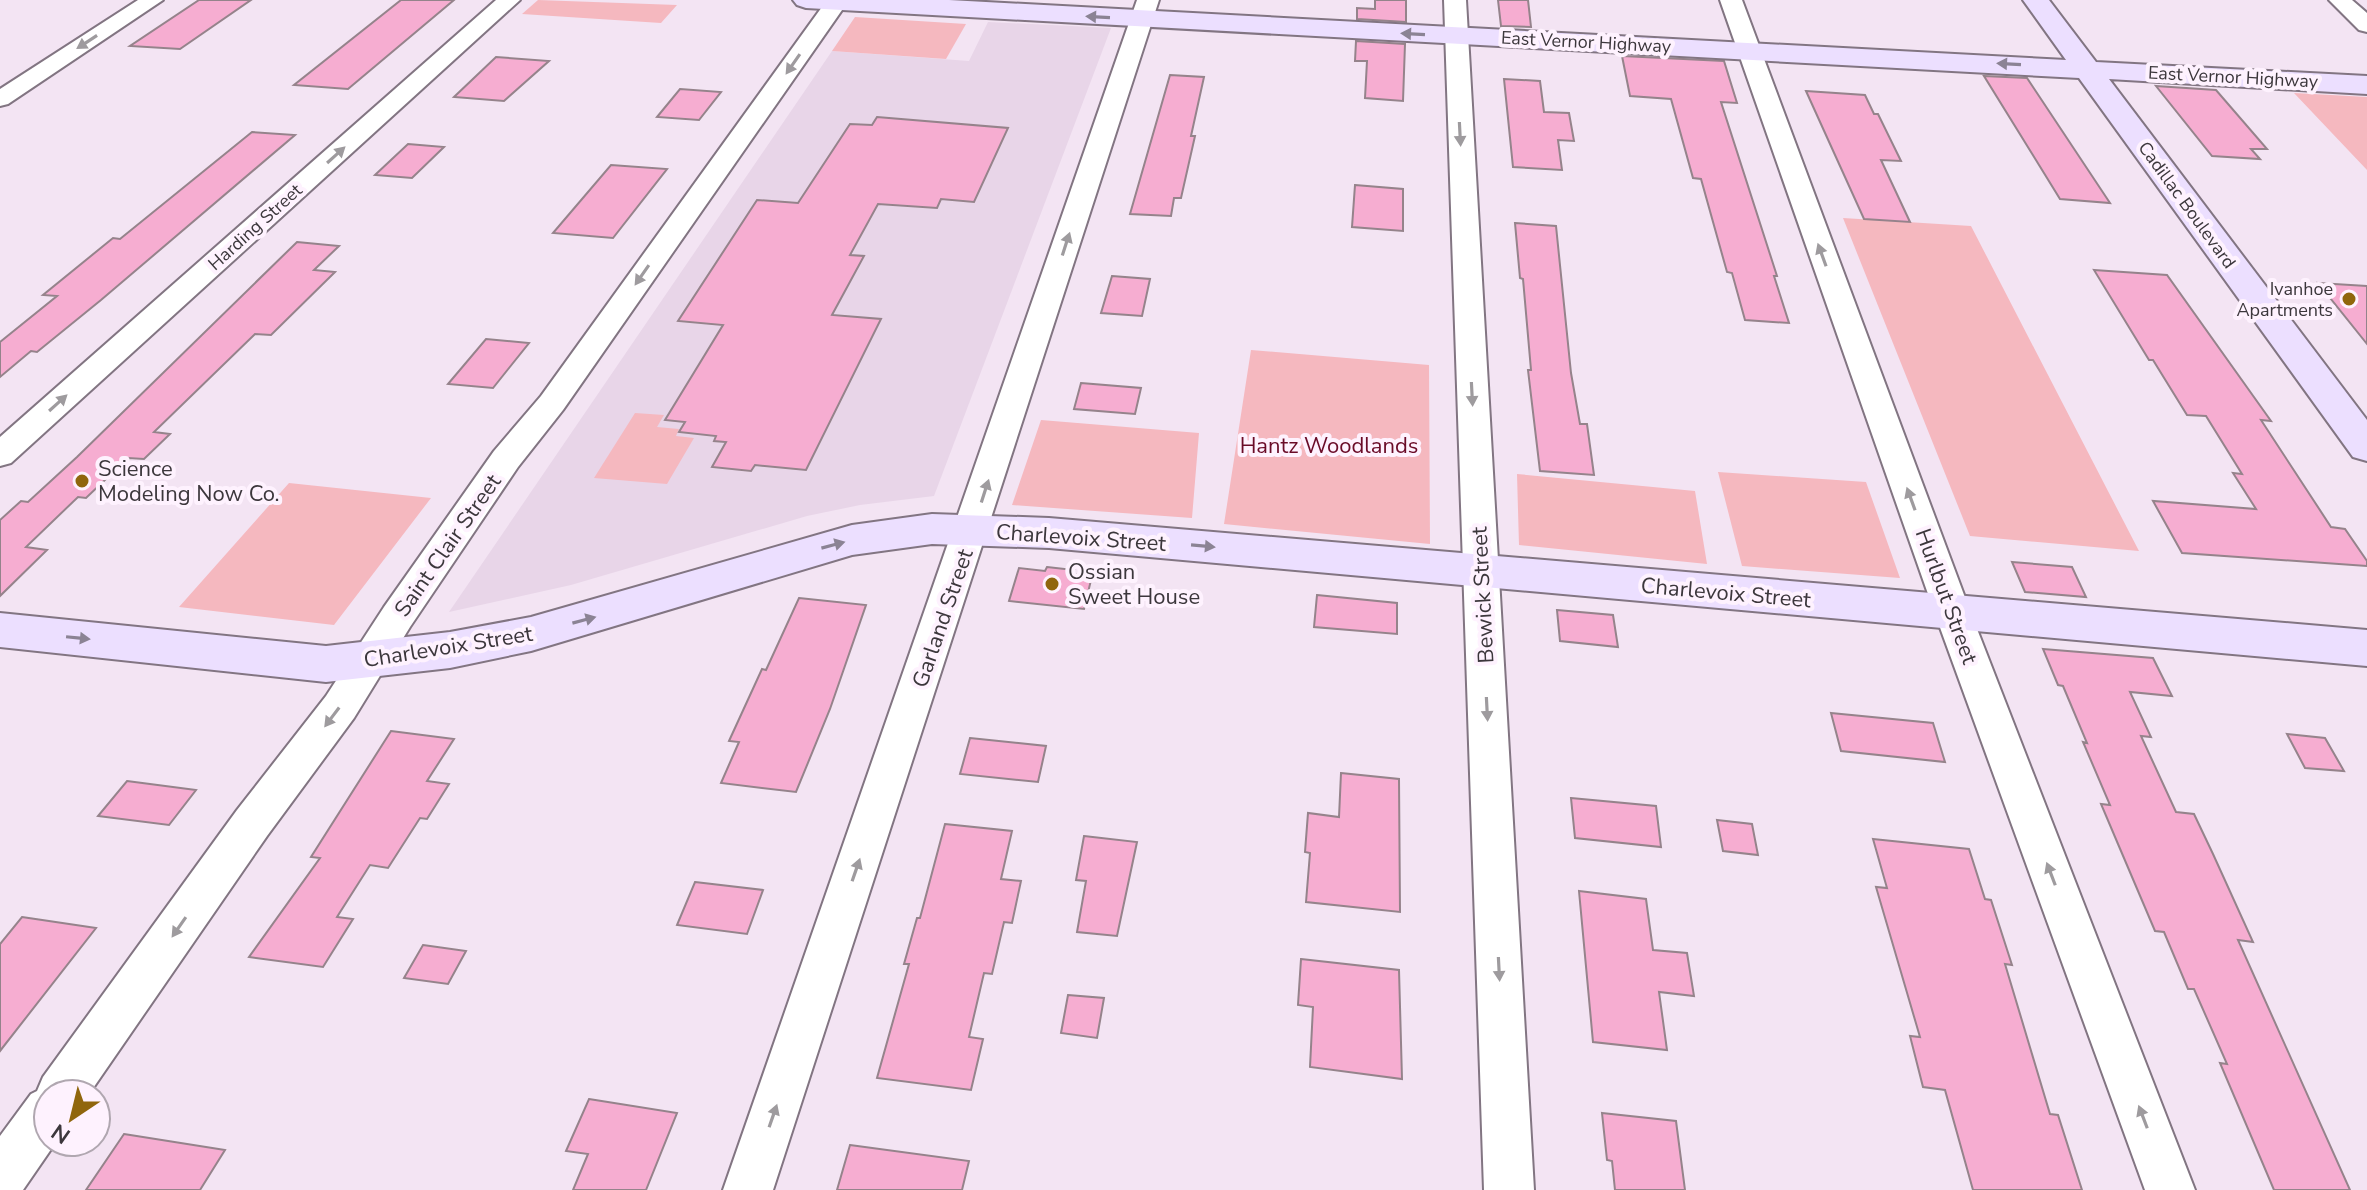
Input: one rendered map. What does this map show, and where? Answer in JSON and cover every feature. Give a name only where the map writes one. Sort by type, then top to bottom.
[{"type":"street","points":[[0,99],[152,0]]},
{"type":"street","name":"Harding Street","points":[[0,455],[509,0]]},
{"type":"street","name":"Bewick Street","points":[[1455,0],[1509,1190]]},
{"type":"street","name":"Hurlbut Street","points":[[1731,0],[1952,611],[2170,1190]]},
{"type":"street","name":"Cadillac Boulevard","points":[[2036,0],[2367,448]]},
{"type":"street","points":[[2340,0],[2367,25]]},
{"type":"street","name":"East Vernor Highway","points":[[827,1],[1145,10],[1456,36],[2367,85]]},
{"type":"street","name":"Saint Clair Street","points":[[71,1078],[252,823],[340,707],[506,459],[552,403],[827,1]]},
{"type":"street","name":"Garland Street","points":[[748,1190],[1145,10]]},
{"type":"street","name":"Charlevoix Street","points":[[0,630],[311,663],[369,661],[450,650],[531,634],[852,540],[932,529],[1049,533],[2367,648]]},
{"type":"street","points":[[0,1179],[32,1134]]},
{"type":"shaded area","points":[[988,22],[1111,28],[934,496],[860,505],[807,516],[571,585],[449,612],[832,51],[969,61]]},
{"type":"green space","points":[[538,0],[677,5],[661,23],[522,14]]},
{"type":"green space","points":[[855,17],[966,24],[946,59],[832,51]]},
{"type":"green space","points":[[2294,93],[2367,97],[2367,170]]},
{"type":"green space","points":[[1843,218],[1971,226],[2139,551],[1970,536]]},
{"type":"green space","name":"Hantz Woodlands","points":[[1251,350],[1429,365],[1430,544],[1224,524]]},
{"type":"green space","points":[[635,413],[664,415],[657,427],[679,429],[676,436],[694,438],[667,484],[594,478]]},
{"type":"green space","name":"Hantz Woodlands","points":[[1041,420],[1199,433],[1192,518],[1012,505]]},
{"type":"green space","points":[[1718,472],[1866,482],[1900,578],[1742,566]]},
{"type":"green space","points":[[1517,474],[1695,491],[1707,564],[1519,545]]},
{"type":"green space","points":[[289,483],[431,498],[334,625],[179,607]]},
{"type":"building","points":[[199,0],[251,0],[180,49],[130,46]]},
{"type":"building","points":[[401,0],[454,0],[348,89],[294,85]]},
{"type":"building","points":[[1375,0],[1406,0],[1406,22],[1357,19],[1357,8],[1375,9]]},
{"type":"building","points":[[1498,0],[1528,0],[1531,27],[1501,26]]},
{"type":"building","points":[[1356,41],[1405,44],[1403,101],[1365,98],[1367,61],[1355,61]]},
{"type":"building","points":[[1622,56],[1724,61],[1737,103],[1721,102],[1789,323],[1745,320],[1732,273],[1727,272],[1701,179],[1693,178],[1671,99],[1630,96]]},
{"type":"building","points":[[496,57],[549,61],[504,101],[454,97]]},
{"type":"building","points":[[1170,75],[1204,77],[1181,198],[1174,198],[1171,216],[1130,214]]},
{"type":"building","points":[[1984,76],[2027,78],[2110,203],[2060,199]]},
{"type":"building","points":[[1504,79],[1540,81],[1544,112],[1569,113],[1574,141],[1558,140],[1562,170],[1513,167]]},
{"type":"building","points":[[2156,86],[2216,90],[2267,149],[2251,149],[2260,159],[2212,156]]},
{"type":"building","points":[[680,89],[721,92],[699,120],[657,117]]},
{"type":"building","points":[[1806,91],[1865,95],[1901,161],[1881,160],[1910,222],[1864,219]]},
{"type":"building","points":[[877,117],[1008,128],[974,202],[941,199],[937,208],[878,204],[850,255],[864,256],[832,315],[881,319],[806,470],[755,465],[751,471],[712,467],[726,442],[714,441],[716,436],[679,432],[685,422],[665,420],[723,325],[678,321],[757,200],[798,203],[850,124],[872,125]]},
{"type":"building","points":[[252,132],[295,135],[101,300],[37,352],[31,351],[0,377],[0,342],[57,296],[43,295],[113,238],[120,239]]},
{"type":"building","points":[[408,144],[444,147],[412,178],[375,175]]},
{"type":"building","points":[[611,165],[667,169],[613,238],[553,233]]},
{"type":"building","points":[[1355,185],[1403,189],[1403,231],[1352,227]]},
{"type":"building","points":[[1515,223],[1556,226],[1571,373],[1580,424],[1587,424],[1594,475],[1540,471]]},
{"type":"building","points":[[297,242],[339,246],[314,270],[335,272],[271,335],[255,334],[154,432],[170,434],[144,459],[128,458],[86,498],[78,497],[26,547],[47,550],[0,596],[0,520],[21,501],[28,502],[77,457]]},
{"type":"building","points":[[2094,270],[2167,275],[2271,421],[2261,420],[2331,527],[2345,529],[2367,561],[2367,566],[2182,553],[2153,501],[2256,509],[2233,473],[2242,474],[2206,416],[2187,415]]},
{"type":"building","points":[[1112,276],[1150,279],[1142,316],[1101,313]]},
{"type":"building","name":"Ivanhoe Apartments","points":[[2318,283],[2367,286],[2367,344]]},
{"type":"building","points":[[486,339],[529,343],[493,388],[448,384]]},
{"type":"building","points":[[1081,383],[1141,388],[1135,414],[1074,409]]},
{"type":"building","points":[[2012,562],[2072,567],[2086,597],[2025,592]]},
{"type":"building","name":"Ossian Sweet House","points":[[1047,567],[1092,576],[1084,609],[1009,601],[1019,568],[1045,571]]},
{"type":"building","points":[[1317,595],[1397,603],[1397,634],[1314,627]]},
{"type":"building","points":[[799,598],[866,605],[830,709],[796,792],[721,783],[739,742],[729,741]]},
{"type":"building","points":[[1557,610],[1613,615],[1618,647],[1560,641]]},
{"type":"building","points":[[2043,649],[2153,658],[2172,696],[2130,692],[2151,737],[2141,736],[2176,812],[2194,814],[2213,854],[2253,942],[2238,940],[2350,1190],[2274,1190],[2220,1063],[2227,1064],[2194,989],[2188,989],[2164,932],[2155,931],[2101,804],[2110,805],[2083,742],[2087,743],[2063,686],[2058,685]]},
{"type":"building","points":[[1831,713],[1933,723],[1945,762],[1841,751]]},
{"type":"building","points":[[391,731],[454,739],[427,781],[449,784],[427,819],[420,818],[388,868],[370,865],[337,917],[353,919],[323,967],[249,957],[320,858],[311,857]]},
{"type":"building","points":[[2287,734],[2325,738],[2344,771],[2305,768]]},
{"type":"building","points":[[970,738],[1046,746],[1038,782],[960,774]]},
{"type":"building","points":[[1341,773],[1399,779],[1400,912],[1306,902],[1310,853],[1305,852],[1308,813],[1339,817]]},
{"type":"building","points":[[127,781],[196,790],[169,825],[98,816]]},
{"type":"building","points":[[1571,798],[1656,806],[1661,847],[1575,838]]},
{"type":"building","points":[[1717,820],[1752,824],[1758,855],[1723,851]]},
{"type":"building","points":[[945,824],[1012,831],[1001,879],[1021,881],[1012,923],[1004,922],[992,974],[984,973],[969,1037],[983,1039],[971,1090],[877,1078],[909,964],[904,964],[917,918],[920,918]]},
{"type":"building","points":[[1084,836],[1137,842],[1117,936],[1077,932],[1086,881],[1076,880]]},
{"type":"building","points":[[1873,839],[1969,849],[1985,899],[1991,900],[2012,965],[2005,964],[2050,1114],[2058,1115],[2082,1190],[1973,1190],[1945,1090],[1923,1087],[1910,1036],[1920,1037],[1876,887],[1887,888]]},
{"type":"building","points":[[695,882],[763,890],[747,934],[677,925]]},
{"type":"building","points":[[1579,891],[1646,899],[1653,950],[1687,953],[1694,996],[1659,992],[1667,1050],[1593,1042]]},
{"type":"building","points":[[22,917],[96,928],[0,1051],[0,944]]},
{"type":"building","points":[[423,945],[466,951],[448,984],[404,978]]},
{"type":"building","points":[[1301,959],[1399,970],[1402,1079],[1310,1067],[1313,1007],[1298,1005]]},
{"type":"building","points":[[1068,995],[1104,998],[1097,1038],[1061,1033]]},
{"type":"building","points":[[589,1099],[677,1113],[646,1190],[573,1190],[588,1154],[566,1151]]},
{"type":"building","points":[[1602,1113],[1676,1121],[1685,1190],[1615,1190],[1612,1161],[1607,1160]]},
{"type":"building","points":[[124,1134],[225,1150],[200,1190],[86,1190],[108,1158],[112,1158],[112,1152]]},
{"type":"building","points":[[850,1145],[969,1161],[962,1190],[837,1190]]},
{"type":"place","name":"Ivanhoe Apartments","points":[[2349,299]]},
{"type":"place","name":"Science Modeling Now Co.","points":[[82,481]]},
{"type":"place","name":"Ossian Sweet House","points":[[1052,584]]}]
